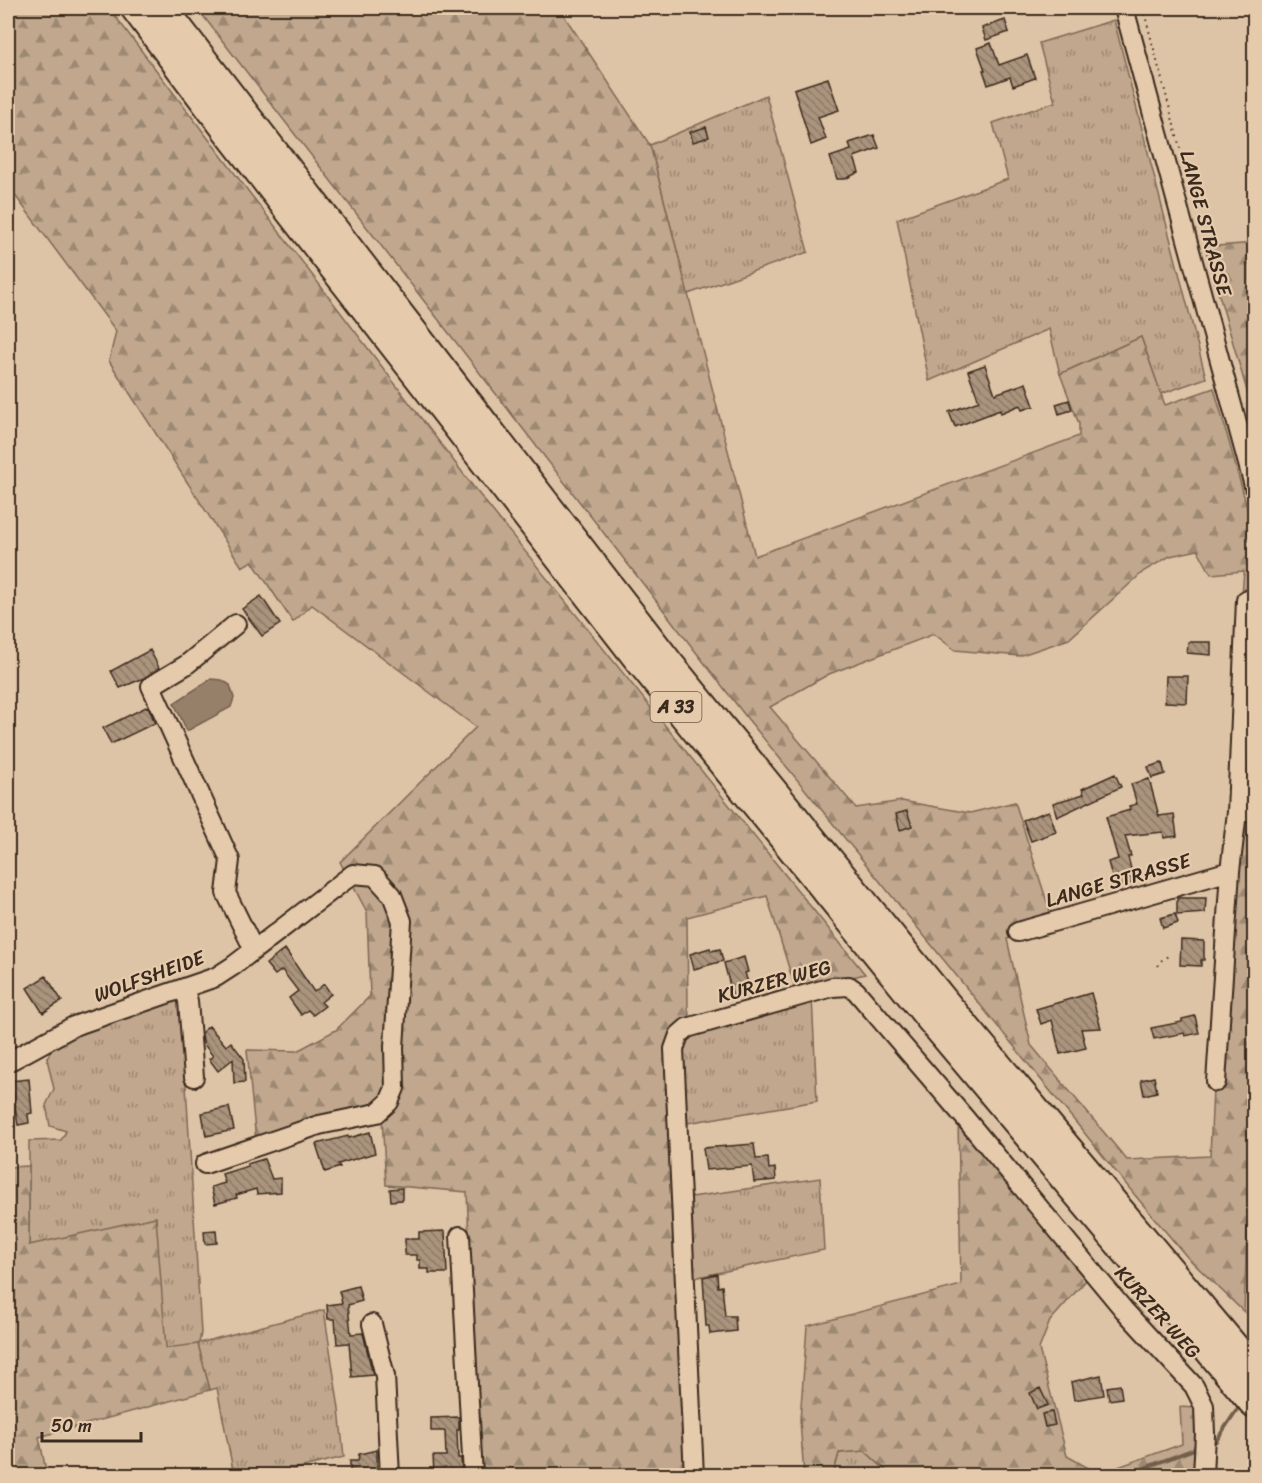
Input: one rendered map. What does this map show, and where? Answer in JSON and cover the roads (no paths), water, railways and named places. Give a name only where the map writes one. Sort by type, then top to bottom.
[{"type":"highway","name":"A 33","points":[[134,8],[230,136],[637,659],[945,1038],[1250,1388]]},
{"type":"highway","name":"A 33","points":[[164,8],[504,450],[677,670],[956,1015],[1250,1388]]},
{"type":"street","name":"LANGE STRASSE","points":[[1124,8],[1254,486]]},
{"type":"street","points":[[1216,1082],[1230,871],[1246,812],[1246,600]]},
{"type":"street","points":[[236,624],[186,665],[151,686],[230,860],[226,893],[254,950]]},
{"type":"street","name":"LANGE STRASSE","points":[[1018,932],[1230,871]]},
{"type":"street","name":"WOLFSHEIDE","points":[[8,1062],[74,1026],[216,977],[353,874],[375,876],[392,895],[402,921],[394,1047],[395,1088],[389,1102],[376,1113],[319,1125],[205,1164]]},
{"type":"street","name":"KURZER WEG","points":[[694,1476],[674,1049],[679,1035],[687,1028],[832,987],[849,986],[856,991],[964,1117],[1124,1311],[1194,1386],[1204,1406],[1203,1476]]},
{"type":"street","points":[[184,988],[188,1000],[194,1077]]},
{"type":"street","points":[[460,1236],[473,1476]]},
{"type":"street","points":[[372,1324],[385,1376],[390,1476]]},
{"type":"waterway","points":[[1210,1443],[1216,1441],[1240,1405]]},
{"type":"waterway","points":[[1123,1476],[1197,1448]]}]
